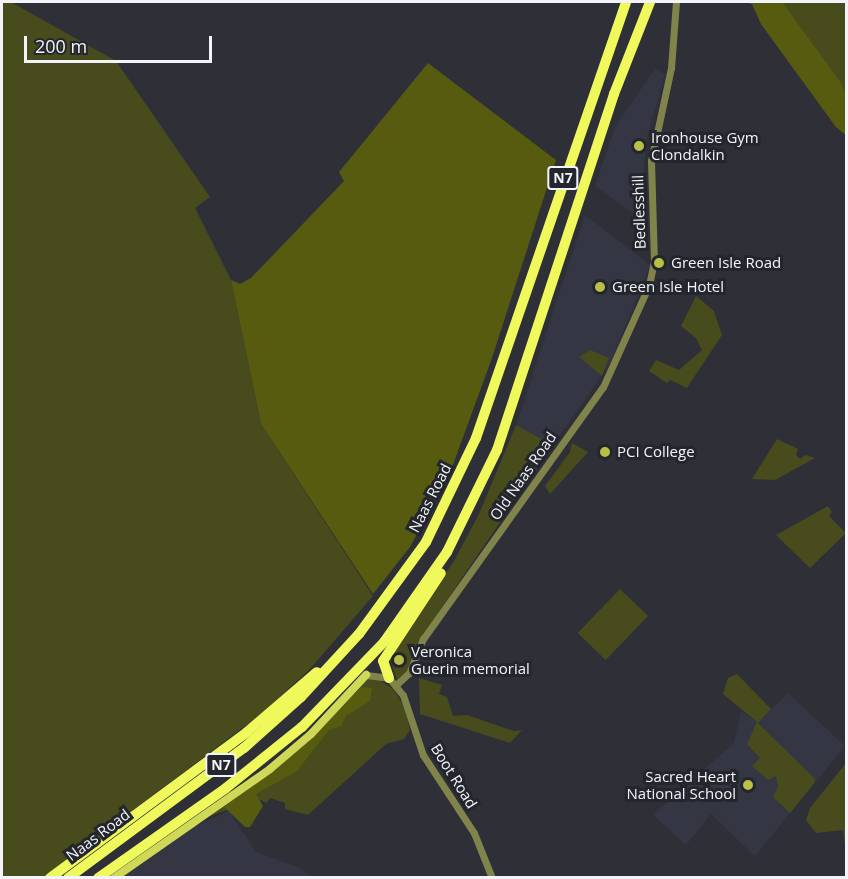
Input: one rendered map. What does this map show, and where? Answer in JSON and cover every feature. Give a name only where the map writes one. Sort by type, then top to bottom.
[{"type":"highway","name":"Naas Road","points":[[68,878],[244,748],[301,697],[359,634],[426,542],[476,438],[626,2]]},
{"type":"highway","name":"N7","points":[[98,878],[267,757],[338,693],[381,645],[447,552],[497,450],[614,94],[650,2]]},
{"type":"highway","points":[[392,682],[383,661],[434,585],[447,552]]},
{"type":"highway","points":[[50,878],[247,732],[359,634]]},
{"type":"highway","points":[[215,804],[311,727],[381,645]]},
{"type":"main road","points":[[114,878],[292,751],[366,675]]},
{"type":"street","name":"Bedlesshill","points":[[653,271],[651,161],[671,68],[676,2]]},
{"type":"street","name":"Old Naas Road","points":[[392,682],[409,673],[423,639],[603,387],[653,271]]},
{"type":"street","points":[[366,675],[392,682]]},
{"type":"street","name":"Boot Road","points":[[392,682],[410,708],[423,755],[474,833],[492,878]]},
{"type":"shaded area","points":[[745,2],[782,2],[841,83],[846,95],[846,135],[836,127],[761,24],[752,4]]},
{"type":"shaded area","points":[[428,63],[556,160],[492,358],[450,473],[410,547],[373,594],[261,424],[231,280],[240,284],[251,278],[344,181],[339,172]]},
{"type":"shaded area","points":[[655,69],[665,74],[646,141],[644,170],[649,224],[595,186],[615,127]]},
{"type":"shaded area","points":[[585,215],[650,265],[610,364],[553,445],[516,425]]},
{"type":"shaded area","points":[[362,687],[372,688],[370,701],[346,716],[341,726],[329,730],[297,771],[256,794],[263,806],[250,827],[245,827],[224,807]]},
{"type":"shaded area","name":"Sacred Heart National School","points":[[788,693],[845,746],[755,856],[711,814],[686,845],[653,815],[734,743],[741,711],[758,722]]},
{"type":"shaded area","points":[[229,811],[256,852],[300,868],[311,877],[122,878],[193,827]]},
{"type":"green space","points":[[2,2],[11,2],[116,61],[210,197],[195,208],[231,280],[261,424],[373,596],[310,669],[261,714],[43,878],[2,878]]},
{"type":"green space","points":[[745,2],[846,2],[846,135],[836,127],[761,24],[752,4]]},
{"type":"green space","points":[[696,296],[714,311],[722,335],[687,388],[670,380],[667,383],[649,371],[656,360],[679,370],[702,350],[696,338],[681,326]]},
{"type":"green space","points":[[590,350],[609,358],[602,376],[579,357]]},
{"type":"green space","points":[[516,425],[553,445],[416,645],[406,673],[398,683],[389,656],[454,561],[479,514]]},
{"type":"green space","points":[[777,439],[798,449],[796,455],[800,459],[805,455],[815,458],[775,480],[752,479]]},
{"type":"green space","points":[[572,443],[588,452],[550,494],[545,486],[570,452]]},
{"type":"green space","points":[[828,506],[832,512],[829,516],[846,533],[810,568],[776,535]]},
{"type":"green space","points":[[620,589],[648,616],[606,660],[578,633]]},
{"type":"green space","points":[[737,674],[771,709],[758,723],[814,778],[815,782],[790,813],[773,797],[778,786],[776,776],[768,780],[752,766],[760,758],[747,744],[757,722],[723,694],[728,678]]},
{"type":"green space","points":[[375,677],[393,689],[405,707],[410,730],[404,739],[386,744],[308,815],[285,809],[285,803],[270,798],[267,803],[258,799],[204,818],[268,771],[365,679]]},
{"type":"green space","points":[[419,678],[442,685],[439,694],[447,697],[453,716],[467,715],[514,731],[522,730],[510,743],[420,714]]},
{"type":"green space","points":[[846,763],[846,856],[843,830],[816,833],[806,820],[810,808]]},
{"type":"place","name":"Ironhouse Gym Clondalkin","points":[[639,146]]},
{"type":"place","name":"Green Isle Road","points":[[659,263]]},
{"type":"place","name":"Green Isle Hotel","points":[[600,287]]},
{"type":"place","name":"PCI College","points":[[605,452]]},
{"type":"place","name":"Veronica Guerin memorial","points":[[399,660]]},
{"type":"place","name":"Sacred Heart National School","points":[[748,785]]}]
